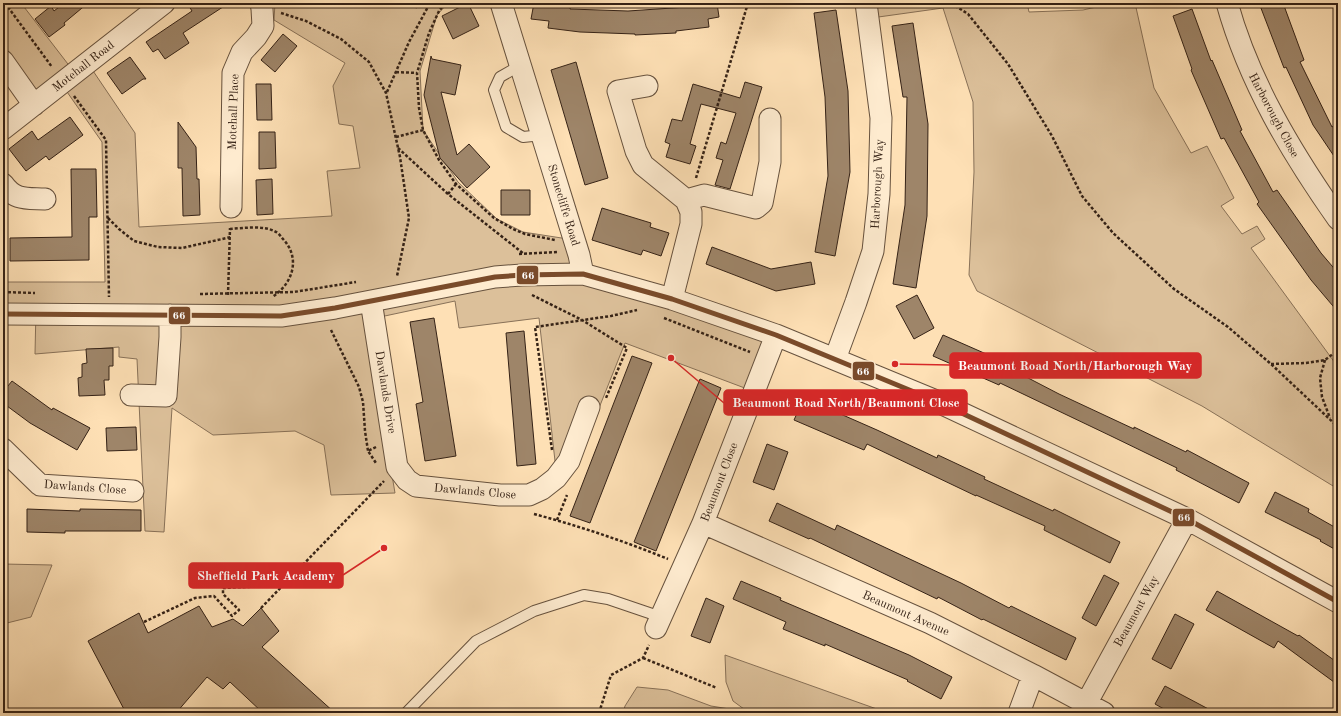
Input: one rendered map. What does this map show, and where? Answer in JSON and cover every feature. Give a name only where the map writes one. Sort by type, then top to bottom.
[{"type":"street","name":"Motehall Road","points":[[3,129],[164,3]]},
{"type":"street","name":"Stonecliffe Road","points":[[501,3],[579,254],[583,274]]},
{"type":"street","name":"Harborough Way","points":[[835,359],[873,251],[879,194],[881,118],[866,3]]},
{"type":"street","name":"Harborough Close","points":[[1227,3],[1232,22],[1252,74],[1280,131],[1338,219]]},
{"type":"street","name":"Motehall Place","points":[[231,207],[233,73],[242,52],[256,37],[263,26],[262,9],[268,7]]},
{"type":"street","points":[[3,61],[34,105]]},
{"type":"street","points":[[647,86],[618,91],[636,151],[643,165],[686,200],[691,212],[691,224],[672,299]]},
{"type":"street","points":[[686,200],[704,195],[756,208],[762,203],[770,162],[770,119]]},
{"type":"street","points":[[3,184],[17,197],[45,199]]},
{"type":"street","points":[[3,314],[108,316],[281,316],[371,301],[495,277],[583,274],[672,299],[776,335],[936,401],[1187,519],[1338,602]]},
{"type":"street","name":"Dawlands Drive","points":[[371,301],[402,474]]},
{"type":"street","points":[[131,395],[166,396],[170,315]]},
{"type":"street","name":"Beaumont Close","points":[[659,622],[703,523],[776,335]]},
{"type":"street","name":"Dawlands Close","points":[[402,474],[416,486],[500,494],[529,495],[542,489],[556,478],[569,461],[589,407]]},
{"type":"street","name":"Dawlands Close","points":[[3,449],[40,485],[133,491]]},
{"type":"street","name":"Beaumont Way","points":[[1095,708],[1187,519]]},
{"type":"street","name":"Beaumont Avenue","points":[[703,523],[930,623],[1095,708]]},
{"type":"street","points":[[1019,713],[1033,675]]},
{"type":"lane","points":[[521,65],[500,77],[494,90],[506,127],[523,137],[542,135]]},
{"type":"lane","points":[[406,713],[476,640],[534,611],[584,595],[608,598],[659,622]]},
{"type":"path","points":[[4,3],[106,140],[109,295],[108,316]]},
{"type":"path","points":[[386,93],[409,42],[430,3]]},
{"type":"path","points":[[446,3],[439,11],[429,33],[417,73],[419,108],[423,130],[439,160],[456,184],[494,218],[525,234],[557,240]]},
{"type":"path","points":[[686,200],[694,186],[748,3]]},
{"type":"path","points":[[951,3],[968,14],[1008,64],[1052,136],[1082,196],[1113,233],[1174,289],[1228,327],[1271,364],[1338,427]]},
{"type":"path","points":[[268,7],[286,16],[306,21],[341,39],[369,62],[386,93],[396,137],[409,218],[398,276]]},
{"type":"path","points":[[396,72],[417,73]]},
{"type":"path","points":[[396,137],[423,130]]},
{"type":"path","points":[[398,148],[448,194],[524,254]]},
{"type":"path","points":[[448,194],[456,184]]},
{"type":"path","points":[[108,218],[118,229],[134,241],[158,247],[182,248],[231,237]]},
{"type":"path","points":[[228,294],[231,237],[230,229],[257,227],[276,232],[289,245],[294,261],[291,277],[278,293],[270,298]]},
{"type":"path","points":[[518,255],[560,252],[558,246]]},
{"type":"path","points":[[390,277],[405,275]]},
{"type":"path","points":[[196,294],[294,292],[361,282]]},
{"type":"path","points":[[3,292],[41,293]]},
{"type":"path","points":[[539,294],[532,295],[582,320],[627,348],[599,414],[589,407]]},
{"type":"path","points":[[109,295],[117,295]]},
{"type":"path","points":[[556,478],[535,326],[582,320],[640,309],[633,307]]},
{"type":"path","points":[[662,317],[752,353]]},
{"type":"path","points":[[331,330],[359,387],[363,402],[368,451]]},
{"type":"path","points":[[1271,364],[1306,363],[1325,360],[1338,350]]},
{"type":"path","points":[[1325,360],[1320,378],[1322,397],[1330,418]]},
{"type":"path","points":[[261,608],[296,572],[402,474]]},
{"type":"path","points":[[528,513],[557,520],[638,547],[684,566]]},
{"type":"path","points":[[144,622],[195,598],[214,596],[232,616],[239,610],[223,594],[223,588],[270,586],[283,567],[296,572]]},
{"type":"path","points":[[599,713],[611,675],[643,658],[659,622]]},
{"type":"path","points":[[643,658],[716,688]]},
{"type":"shaded area","points":[[3,3],[21,3],[71,68],[85,59],[135,133],[139,227],[332,216],[327,171],[360,168],[353,126],[339,124],[333,86],[345,63],[274,20],[275,3],[398,3],[417,8],[421,3],[448,3],[437,15],[420,71],[423,130],[458,182],[497,219],[523,232],[568,239],[580,272],[770,342],[750,390],[625,343],[597,413],[556,470],[539,318],[459,328],[455,301],[366,320],[395,493],[331,495],[324,445],[295,431],[213,435],[172,408],[164,532],[145,531],[137,359],[119,357],[119,347],[35,354],[36,308],[3,307],[3,282],[105,282],[102,142],[58,79],[33,98],[3,57]]},
{"type":"shaded area","points":[[868,3],[1027,3],[1029,12],[1083,10],[1114,3],[1135,3],[1154,88],[1191,153],[1207,146],[1234,198],[1221,206],[1242,234],[1257,226],[1265,239],[1251,248],[1338,367],[1338,489],[1202,406],[977,291],[969,275],[974,172],[973,102],[943,8],[864,19]]},
{"type":"shaded area","points":[[3,564],[52,565],[31,617],[3,624]]},
{"type":"shaded area","points":[[725,655],[888,713],[623,713],[625,706],[637,687],[668,690],[711,706],[748,712],[733,701],[726,682]]},
{"type":"building","points":[[64,3],[88,3],[64,23],[65,25],[49,37],[35,19],[51,6],[54,11]]},
{"type":"building","points":[[187,3],[229,3],[183,33],[189,43],[165,59],[158,49],[153,52],[146,42],[192,11]]},
{"type":"building","points":[[468,3],[479,26],[453,39],[442,16]]},
{"type":"building","points":[[534,3],[571,3],[570,9],[628,11],[687,7],[686,3],[717,3],[719,17],[708,19],[709,27],[676,31],[676,33],[635,35],[580,32],[548,28],[549,21],[531,19]]},
{"type":"building","points":[[1259,3],[1283,3],[1304,60],[1300,62],[1332,127],[1338,123],[1338,162],[1313,125],[1286,67],[1284,68]]},
{"type":"building","points":[[1192,9],[1211,61],[1212,60],[1242,130],[1240,131],[1273,192],[1277,190],[1321,253],[1338,273],[1338,312],[1311,280],[1257,204],[1259,202],[1224,138],[1221,139],[1191,70],[1192,69],[1173,16]]},
{"type":"building","points":[[836,10],[848,91],[850,172],[835,256],[815,252],[828,176],[825,97],[814,13]]},
{"type":"building","points":[[913,23],[928,124],[927,216],[916,288],[893,284],[905,205],[907,97],[903,97],[892,26]]},
{"type":"building","points":[[283,34],[297,46],[275,72],[261,60]]},
{"type":"building","points":[[431,56],[432,59],[461,65],[455,95],[441,92],[457,155],[469,144],[490,167],[467,188],[440,158],[424,95]]},
{"type":"building","points":[[130,57],[146,79],[143,79],[122,94],[107,73]]},
{"type":"building","points":[[576,62],[608,178],[585,185],[551,70]]},
{"type":"building","points":[[745,82],[762,87],[730,189],[715,185],[723,160],[716,158],[721,142],[726,144],[736,113],[701,104],[690,144],[696,146],[690,164],[666,157],[670,144],[665,142],[672,119],[682,121],[693,84],[740,98]]},
{"type":"building","points":[[256,84],[271,84],[272,120],[257,120]]},
{"type":"building","points":[[70,117],[83,135],[49,160],[46,156],[26,171],[9,149],[32,131],[38,140]]},
{"type":"building","points":[[178,122],[196,147],[200,215],[183,216],[182,168],[178,168]]},
{"type":"building","points":[[259,132],[275,132],[276,168],[259,169]]},
{"type":"building","points":[[71,169],[96,169],[97,217],[89,217],[89,260],[10,261],[10,238],[72,237]]},
{"type":"building","points":[[272,179],[273,214],[257,215],[256,180]]},
{"type":"building","points":[[501,190],[530,190],[530,215],[501,215]]},
{"type":"building","points":[[602,208],[651,223],[650,227],[669,233],[661,256],[643,250],[641,255],[592,240]]},
{"type":"building","points":[[712,247],[771,269],[811,262],[815,284],[776,291],[706,264]]},
{"type":"building","points":[[917,295],[934,328],[914,339],[896,306]]},
{"type":"building","points":[[434,318],[456,456],[425,461],[416,404],[423,402],[410,322]]},
{"type":"building","points":[[524,331],[536,464],[517,466],[506,333]]},
{"type":"building","points":[[943,335],[1009,364],[1007,367],[1059,394],[1186,452],[1187,450],[1249,483],[1239,503],[1176,470],[1177,468],[1111,436],[1000,383],[999,385],[933,356]]},
{"type":"building","points":[[113,348],[113,366],[109,366],[109,380],[104,380],[105,395],[79,396],[78,378],[82,377],[82,364],[87,363],[86,349]]},
{"type":"building","points":[[632,356],[652,363],[590,523],[570,516]]},
{"type":"building","points":[[700,379],[721,388],[656,551],[634,542]]},
{"type":"building","points":[[12,381],[52,410],[53,408],[90,428],[77,450],[30,423],[3,403],[3,392]]},
{"type":"building","points":[[804,398],[937,458],[938,455],[985,477],[984,479],[1053,511],[1054,509],[1120,542],[1110,563],[1044,530],[1045,526],[976,496],[867,444],[864,450],[794,420]]},
{"type":"building","points":[[136,427],[137,450],[107,451],[106,428]]},
{"type":"building","points":[[767,444],[788,452],[774,490],[753,482]]},
{"type":"building","points":[[1275,492],[1309,509],[1308,512],[1338,529],[1338,551],[1320,541],[1321,540],[1265,512]]},
{"type":"building","points":[[777,503],[835,530],[837,525],[961,583],[1009,608],[1011,606],[1076,638],[1066,660],[983,619],[982,620],[938,597],[937,599],[810,538],[809,539],[769,521]]},
{"type":"building","points":[[27,509],[80,511],[80,509],[141,510],[141,531],[65,531],[65,533],[27,532]]},
{"type":"building","points":[[1104,575],[1119,583],[1096,626],[1082,618]]},
{"type":"building","points":[[741,581],[781,598],[780,600],[909,655],[952,677],[941,699],[907,681],[908,680],[825,644],[825,646],[783,629],[786,622],[733,599]]},
{"type":"building","points":[[1217,591],[1298,636],[1299,635],[1338,663],[1338,685],[1278,641],[1274,648],[1206,610]]},
{"type":"building","points":[[706,598],[724,606],[710,643],[691,636]]},
{"type":"building","points":[[199,606],[212,627],[233,619],[243,626],[261,608],[279,631],[262,647],[335,713],[263,713],[230,682],[223,689],[207,677],[176,713],[126,713],[88,641],[139,613],[148,633]]},
{"type":"building","points":[[1175,614],[1194,624],[1171,669],[1152,659]]},
{"type":"building","points":[[1165,686],[1216,713],[1171,713],[1155,704]]},
{"type":"transit line","name":"66","points":[[3,314],[281,316],[335,308],[495,277],[583,274],[672,299],[776,335],[936,401],[1187,519],[1338,602]]},
{"type":"place","name":"Beaumont Road North/Beaumont Close","points":[[671,358]]},
{"type":"place","name":"Beaumont Road North/Harborough Way","points":[[895,364]]},
{"type":"place","name":"Sheffield Park Academy","points":[[384,548]]}]
